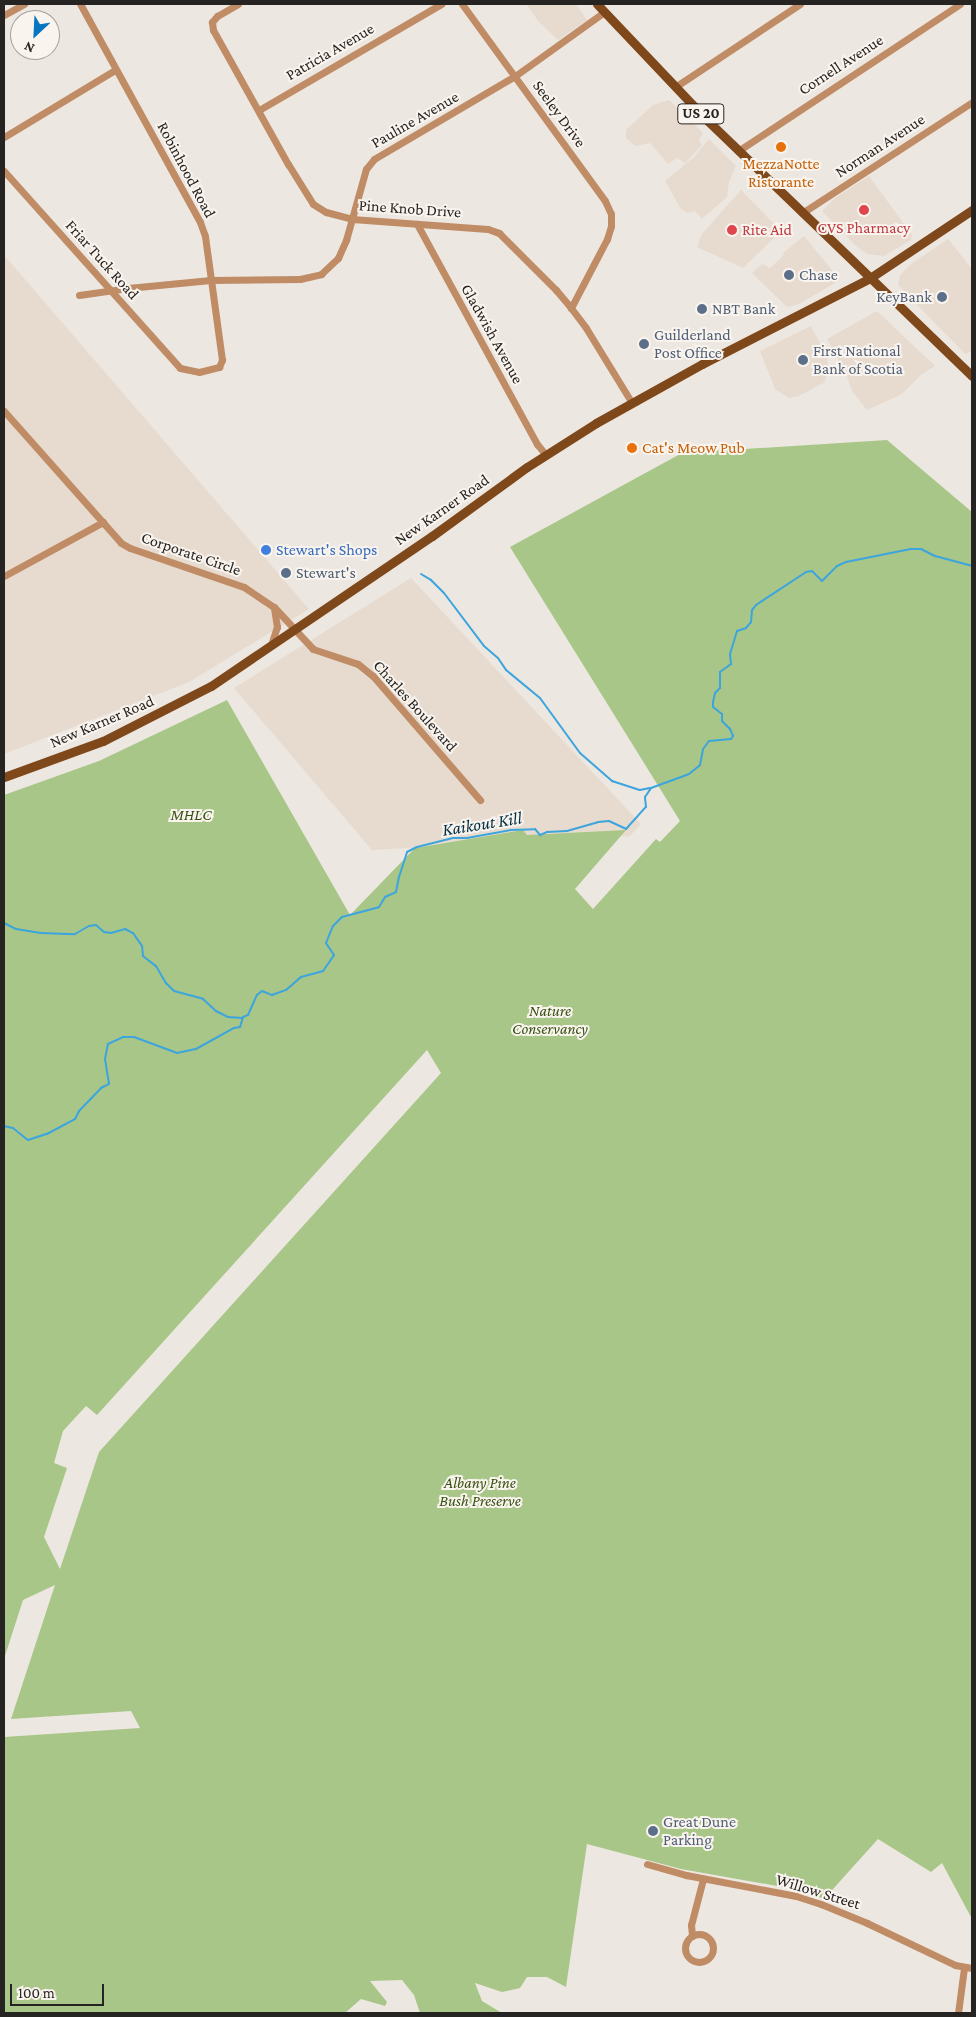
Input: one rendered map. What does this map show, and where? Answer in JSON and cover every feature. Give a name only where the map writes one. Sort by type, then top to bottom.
[{"type":"main road","name":"US 20","points":[[597,4],[738,151],[972,376]]},
{"type":"main road","name":"New Karner Road","points":[[4,777],[124,732],[211,686],[432,536],[546,455],[632,403],[870,278],[972,210]]},
{"type":"street","points":[[4,15],[24,4]]},
{"type":"street","name":"Robinhood Road","points":[[80,4],[200,222],[205,236],[222,360],[217,369],[199,372],[180,368]]},
{"type":"street","name":"Pine Knob Drive","points":[[238,4],[217,16],[212,22],[213,30],[288,164],[314,204],[326,212],[352,219],[493,230],[512,244],[571,308],[586,328],[632,403]]},
{"type":"street","name":"Patricia Avenue","points":[[259,110],[441,4]]},
{"type":"street","name":"Seeley Drive","points":[[462,4],[605,201],[612,220],[610,232],[571,308]]},
{"type":"street","points":[[675,87],[800,4]]},
{"type":"street","name":"Cornell Avenue","points":[[738,151],[960,4]]},
{"type":"street","name":"Pauline Avenue","points":[[79,295],[211,280],[300,279],[321,274],[338,258],[352,219],[366,169],[374,159],[515,76],[604,12]]},
{"type":"street","points":[[4,137],[115,70]]},
{"type":"street","name":"Norman Avenue","points":[[802,213],[972,102]]},
{"type":"street","name":"Friar Tuck Road","points":[[4,171],[180,368]]},
{"type":"street","name":"Gladwish Avenue","points":[[417,224],[537,444],[546,455]]},
{"type":"street","name":"Corporate Circle","points":[[4,411],[121,543],[130,548],[232,582],[258,595],[274,607],[295,629]]},
{"type":"street","points":[[4,576],[103,522]]},
{"type":"street","points":[[268,648],[273,641],[277,627],[274,607]]},
{"type":"street","name":"Charles Boulevard","points":[[295,629],[313,649],[358,664],[373,676],[480,800]]},
{"type":"street","name":"Willow Street","points":[[647,1864],[703,1879],[796,1896],[828,1907],[968,1968]]},
{"type":"street","points":[[692,1936],[705,1936],[712,1942],[713,1952],[706,1961],[694,1962],[687,1956],[684,1947],[692,1936],[691,1924],[703,1879]]},
{"type":"street","points":[[958,2013],[968,1968]]},
{"type":"shaded area","points":[[526,4],[576,4],[587,20],[558,40],[539,22]]},
{"type":"shaded area","points":[[669,100],[703,133],[699,140],[702,145],[685,163],[677,158],[668,164],[650,143],[635,146],[626,138],[626,130],[653,105]]},
{"type":"shaded area","points":[[709,139],[736,166],[729,182],[727,197],[702,219],[695,211],[687,213],[681,209],[665,181],[695,156]]},
{"type":"shaded area","points":[[869,176],[912,235],[911,240],[884,256],[867,254],[855,245],[822,211],[835,198]]},
{"type":"shaded area","points":[[741,190],[781,231],[743,268],[697,247],[702,234]]},
{"type":"shaded area","points":[[804,236],[840,280],[799,304],[787,307],[752,273],[762,264],[770,268],[783,256],[784,252]]},
{"type":"shaded area","points":[[948,239],[972,269],[972,351],[965,354],[898,285],[900,275],[911,264]]},
{"type":"shaded area","points":[[4,255],[309,609],[189,682],[4,754]]},
{"type":"shaded area","points":[[877,311],[935,366],[922,374],[902,394],[867,410],[852,391],[846,374],[827,339]]},
{"type":"shaded area","name":"First National Bank of Scotia","points":[[811,326],[827,357],[828,366],[825,382],[799,396],[789,398],[775,389],[760,351]]},
{"type":"shaded area","points":[[411,578],[641,824],[630,836],[372,850],[234,688]]},
{"type":"green space","points":[[887,440],[972,512],[972,1919],[942,1863],[931,1872],[878,1839],[824,1899],[800,1890],[681,1869],[587,1844],[566,1987],[547,1977],[527,1977],[520,1988],[502,1992],[475,1983],[482,2001],[502,2013],[420,2013],[414,1995],[402,1980],[370,1981],[387,2002],[385,2006],[361,1999],[345,2013],[4,2013],[4,1737],[140,1728],[131,1711],[11,1719],[55,1585],[23,1600],[4,1659],[4,795],[99,761],[227,700],[350,915],[415,848],[523,830],[527,835],[626,830],[575,889],[593,909],[656,839],[660,842],[680,821],[510,547],[682,453]],"holes":[[[427,1050],[441,1073],[99,1452],[60,1569],[44,1537],[67,1468],[54,1463],[63,1431],[86,1406],[97,1415]]]},
{"type":"waterway","name":"Kaikout Kill","points":[[4,1126],[13,1128],[28,1140],[47,1134],[75,1119],[79,1111],[101,1088],[109,1084],[105,1059],[108,1044],[123,1037],[134,1037],[177,1053],[196,1049],[234,1028],[240,1027],[243,1017],[248,1015],[257,995],[262,991],[272,995],[286,990],[301,977],[323,971],[334,955],[326,943],[333,926],[342,917],[379,907],[385,897],[396,892],[407,852],[417,847],[453,838],[467,838],[511,830],[535,829],[540,835],[547,832],[567,831],[598,822],[609,821],[626,829],[646,807],[645,797],[651,788],[689,774],[700,765],[703,749],[709,741],[731,739],[733,736],[730,729],[722,721],[722,714],[713,707],[713,702],[715,693],[720,688],[720,672],[731,664],[730,654],[737,631],[746,628],[751,622],[752,610],[756,605],[806,572],[812,571],[822,581],[837,566],[846,562],[911,549],[921,549],[935,556],[972,566]]},
{"type":"waterway","points":[[421,574],[431,580],[444,593],[484,646],[498,658],[506,670],[540,698],[580,753],[612,781],[640,790],[650,788]]},
{"type":"waterway","points":[[4,923],[16,929],[41,933],[75,934],[89,926],[96,925],[104,932],[111,933],[125,929],[133,933],[142,946],[143,956],[156,966],[166,983],[174,991],[203,999],[216,1011],[228,1017],[242,1018]]},
{"type":"place","name":"MezzaNotte Ristorante","points":[[781,147]]},
{"type":"place","name":"CVS Pharmacy","points":[[864,210]]},
{"type":"place","name":"Rite Aid","points":[[732,230]]},
{"type":"place","name":"Chase","points":[[789,275]]},
{"type":"place","name":"KeyBank","points":[[942,297]]},
{"type":"place","name":"NBT Bank","points":[[702,309]]},
{"type":"place","name":"Guilderland Post Office","points":[[644,344]]},
{"type":"place","name":"First National Bank of Scotia","points":[[803,360]]},
{"type":"place","name":"Cat's Meow Pub","points":[[632,448]]},
{"type":"place","name":"Stewart's Shops","points":[[266,550]]},
{"type":"place","name":"Stewart's","points":[[286,573]]},
{"type":"place","name":"Great Dune Parking","points":[[653,1831]]},
{"type":"park label","name":"MHLC","points":[[191,815]]},
{"type":"park label","name":"Nature Conservancy","points":[[550,1020]]},
{"type":"park label","name":"Albany Pine Bush Preserve","points":[[480,1492]]}]
